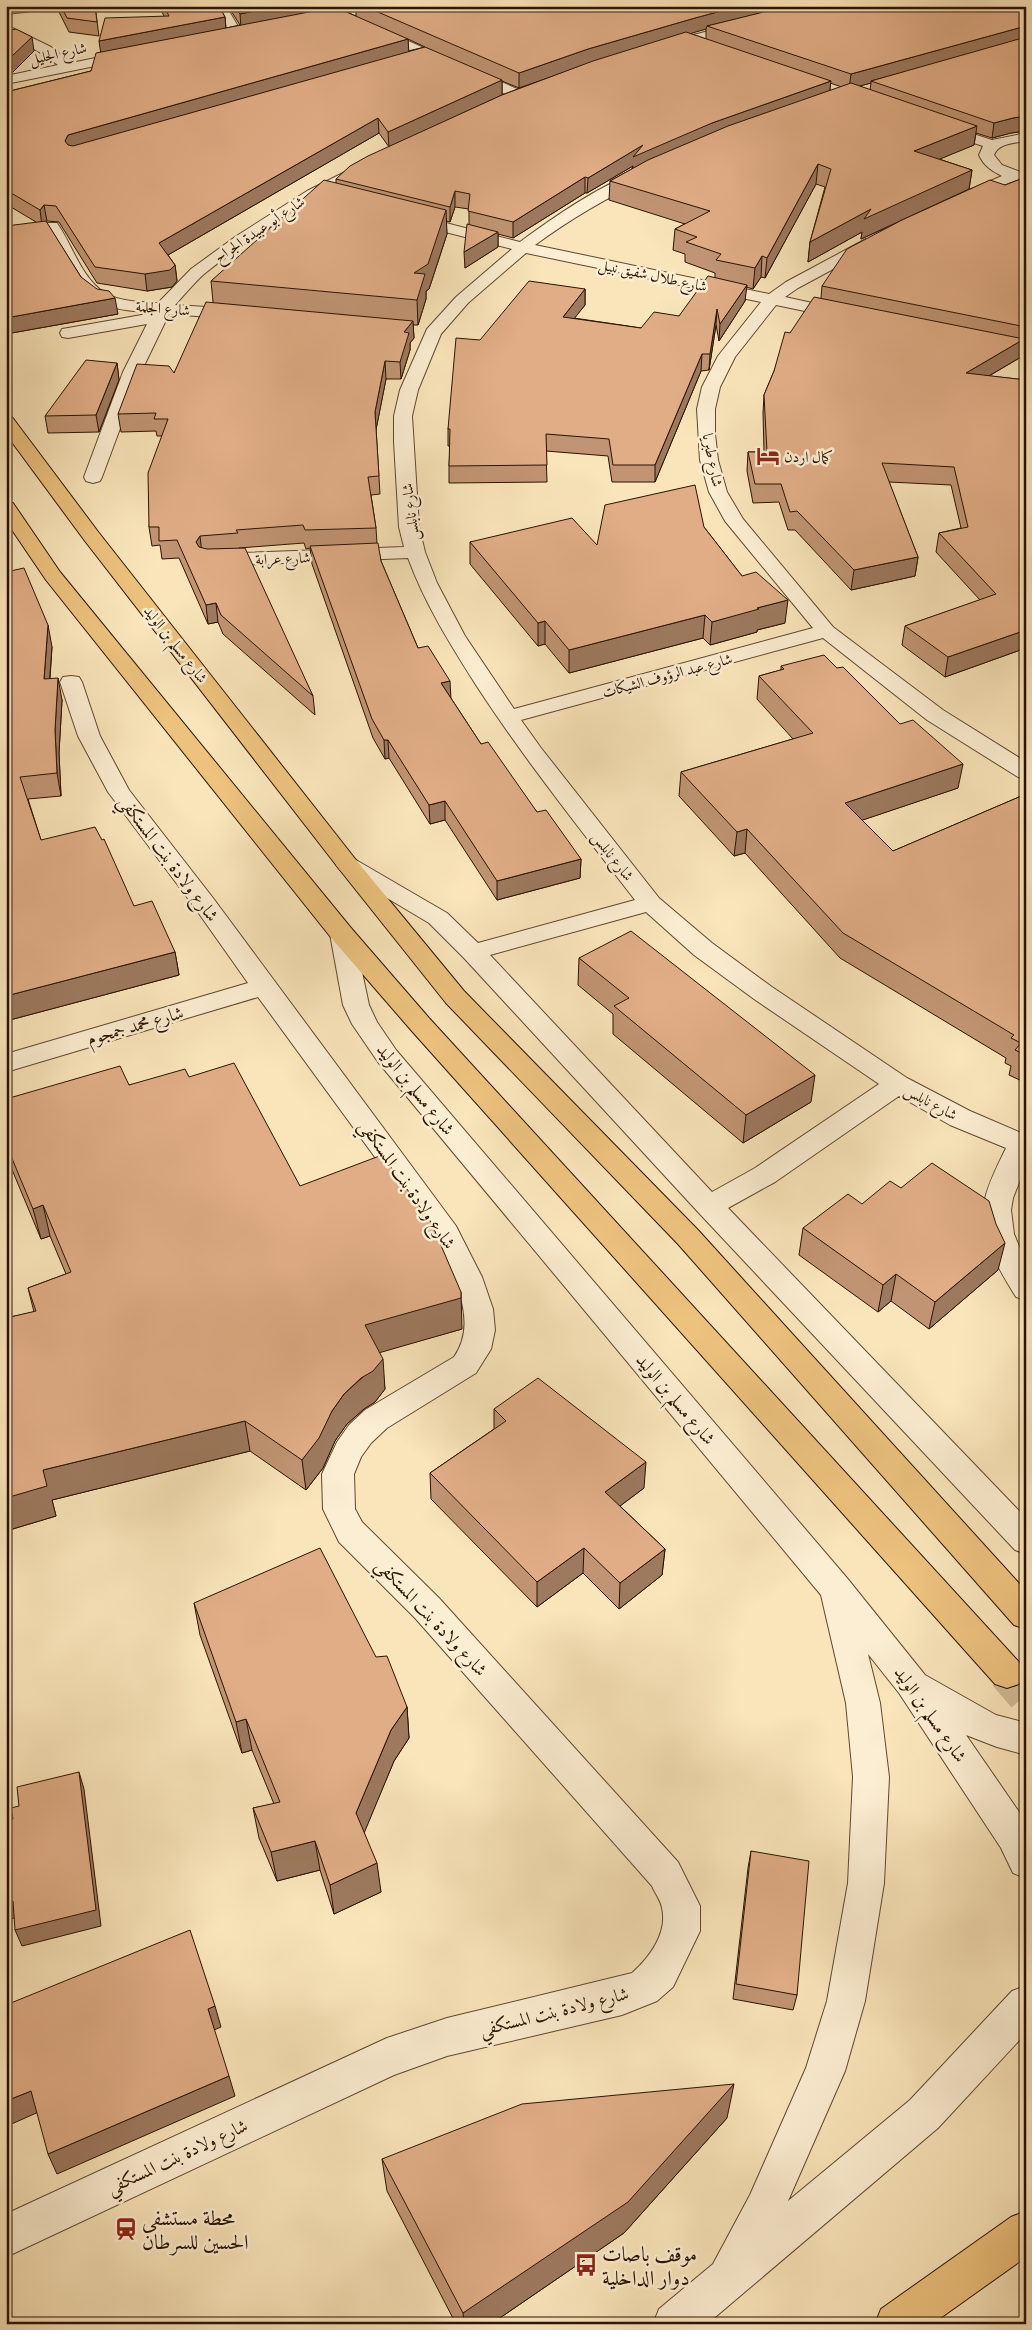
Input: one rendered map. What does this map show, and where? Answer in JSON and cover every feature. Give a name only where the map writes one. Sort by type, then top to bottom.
[{"type":"main road","name":"شارع مسلم بن الوليد","points":[[6,421],[92,537],[348,864],[456,997],[688,1237],[1026,1615]]},
{"type":"main road","name":"شارع مسلم بن الوليد","points":[[6,507],[53,576],[342,934],[426,1031],[1007,1673]]},
{"type":"main road","points":[[896,2324],[1026,2232]]},
{"type":"street","points":[[6,10],[42,6]]},
{"type":"street","points":[[219,37],[241,32],[220,6]]},
{"type":"street","points":[[359,20],[380,6]]},
{"type":"street","points":[[301,21],[338,15],[359,20],[527,89]]},
{"type":"street","points":[[359,20],[427,54],[527,89]]},
{"type":"street","points":[[652,50],[760,21]]},
{"type":"street","points":[[6,29],[41,45],[68,67]]},
{"type":"street","points":[[687,40],[710,48]]},
{"type":"street","name":"شارع الجليل","points":[[6,80],[145,52]]},
{"type":"street","points":[[408,59],[427,54]]},
{"type":"street","points":[[504,102],[527,89]]},
{"type":"street","points":[[927,123],[992,145]]},
{"type":"street","points":[[1020,178],[1002,172],[988,161],[986,156],[987,150],[992,145],[1004,140],[1026,137]]},
{"type":"street","name":"شارع أبو عبيدة الجراح","points":[[93,477],[132,372],[161,312],[204,267],[240,240],[312,194],[380,159]]},
{"type":"street","name":"شارع نابلس","points":[[662,166],[608,193],[554,224],[522,248],[424,332],[403,416],[409,527],[415,552],[428,583],[455,636],[532,753],[650,902],[703,949],[898,1084],[960,1118],[1024,1145]]},
{"type":"street","points":[[956,202],[1020,178]]},
{"type":"street","points":[[312,194],[331,199]]},
{"type":"street","name":"شارع طلال شفيق نبيل","points":[[398,216],[522,248],[856,317]]},
{"type":"street","name":"شارع الجلمة","points":[[52,226],[82,276],[98,295],[106,300],[161,312],[250,316]]},
{"type":"street","name":"شارع طبريا","points":[[886,234],[800,280],[771,300],[727,356],[712,387],[706,409],[706,434],[718,492],[735,520],[826,630],[935,715],[1026,772]]},
{"type":"street","points":[[68,333],[161,312]]},
{"type":"street","name":"شارع عرابة","points":[[210,560],[415,552]]},
{"type":"street","name":"شارع عبد الرؤوف الشيكات","points":[[508,717],[826,630]]},
{"type":"street","name":"شارع ولادة بنت المستكفي","points":[[6,2236],[387,2058],[447,2037],[622,1996],[644,1988],[660,1974],[681,1931],[681,1906],[665,1874],[427,1608],[350,1532],[339,1510],[338,1474],[348,1451],[360,1434],[376,1420],[465,1366],[476,1348],[480,1330],[478,1309],[468,1277],[446,1233],[204,903],[118,792],[89,736],[71,682]]},
{"type":"street","name":"شارع مسلم بن الوليد","points":[[348,864],[438,918],[473,952],[709,1206],[1025,1538]]},
{"type":"street","points":[[473,952],[650,902]]},
{"type":"street","name":"شارع مسلم بن الوليد","points":[[342,934],[356,1005],[365,1024],[387,1056],[835,1588],[911,1682],[1014,1836],[1026,1861]]},
{"type":"street","name":"شارع محمد جمجوم","points":[[6,1063],[264,987]]},
{"type":"street","points":[[709,1206],[764,1176],[898,1084]]},
{"type":"street","points":[[1024,1145],[999,1200],[999,1229],[1011,1265],[1026,1289]]},
{"type":"street","points":[[728,2278],[764,2209],[825,2071],[846,2001],[866,1883],[871,1777],[863,1703],[835,1588]]},
{"type":"street","points":[[911,1682],[959,1714],[990,1731],[1026,1739]]},
{"type":"street","points":[[674,2324],[924,2114],[1026,2005]]},
{"type":"building","points":[[61,6],[95,6],[97,22],[67,18]]},
{"type":"building","points":[[164,6],[219,6],[225,17],[99,41],[105,18],[169,16]]},
{"type":"building","points":[[235,6],[278,6],[240,14]]},
{"type":"building","points":[[364,6],[740,6],[588,49],[519,73]]},
{"type":"building","points":[[788,6],[1026,6],[1026,26],[851,74],[707,26]]},
{"type":"building","points":[[335,7],[408,39],[68,135],[65,141],[68,145],[73,146],[425,47],[502,80],[388,132],[378,118],[159,243],[175,265],[170,270],[145,274],[95,267],[56,206],[44,205],[40,210],[6,190],[6,92],[91,71],[96,53]]},
{"type":"building","points":[[16,29],[32,37],[10,58],[6,59],[6,31]]},
{"type":"building","points":[[686,32],[831,81],[712,123],[633,157],[643,145],[588,178],[585,177],[513,222],[468,211],[470,194],[455,191],[450,207],[336,179],[350,166],[368,156],[502,95],[593,61]]},
{"type":"building","points":[[1026,37],[1026,116],[994,123],[871,81]]},
{"type":"building","points":[[851,83],[977,126],[914,151],[972,170],[864,219],[871,209],[810,242],[831,169],[818,164],[767,258],[762,256],[755,268],[716,260],[721,254],[686,242],[697,237],[675,229],[710,211],[610,181],[648,160],[728,126]]},
{"type":"building","points":[[1026,177],[1026,327],[822,286],[847,249],[902,220],[990,180],[1005,185]]},
{"type":"building","points":[[324,180],[446,210],[428,264],[414,273],[425,274],[417,300],[211,281]]},
{"type":"building","points":[[46,221],[81,277],[97,289],[109,291],[115,298],[6,318],[6,226]]},
{"type":"building","points":[[467,224],[498,232],[464,252]]},
{"type":"building","points":[[708,276],[747,285],[720,324],[717,309],[710,354],[702,354],[655,465],[613,465],[609,439],[546,434],[547,465],[449,466],[450,429],[448,429],[456,338],[480,340],[529,281],[585,289],[563,317],[641,328],[654,312],[679,316]]},
{"type":"building","points":[[814,297],[1024,339],[966,373],[1026,380],[1026,630],[948,657],[905,626],[996,594],[939,533],[968,527],[954,467],[882,463],[918,557],[854,570],[797,511],[790,512],[781,484],[755,484],[748,452],[767,452],[764,395],[774,371],[785,332],[790,333]]},
{"type":"building","points":[[206,302],[413,321],[404,332],[409,333],[400,362],[385,361],[375,412],[379,476],[368,477],[376,528],[305,530],[303,525],[236,530],[238,533],[200,536],[196,542],[199,547],[207,549],[245,548],[313,696],[221,615],[216,603],[206,605],[177,540],[159,541],[159,527],[149,527],[148,473],[168,419],[154,419],[156,413],[118,414],[137,364],[169,366],[174,373]]},
{"type":"building","points":[[86,360],[117,363],[96,415],[45,416]]},
{"type":"building","points":[[695,485],[704,527],[742,576],[756,572],[788,600],[712,622],[705,615],[569,650],[545,621],[538,623],[470,542],[572,518],[597,545],[605,505]]},
{"type":"building","points":[[378,543],[381,561],[418,648],[428,646],[450,681],[441,683],[481,744],[488,742],[537,812],[546,810],[581,859],[497,881],[445,801],[429,805],[388,740],[384,740],[372,719],[310,546]]},
{"type":"building","points":[[24,568],[48,625],[44,679],[58,678],[55,730],[57,773],[20,777],[41,840],[95,827],[102,840],[104,839],[134,906],[152,901],[175,952],[6,996],[6,572]]},
{"type":"building","points":[[824,655],[837,668],[843,667],[900,724],[913,720],[963,764],[845,803],[893,851],[1026,794],[1026,943],[1022,945],[1026,948],[1026,1055],[1015,1050],[1021,1043],[1011,1038],[1014,1035],[843,933],[747,829],[737,832],[681,772],[813,733],[759,676],[784,669],[781,666]]},
{"type":"building","points":[[631,931],[815,1075],[746,1115],[614,1006],[629,998],[579,958]]},
{"type":"building","points":[[234,1063],[300,1186],[382,1155],[431,1222],[461,1292],[461,1298],[365,1325],[383,1359],[373,1371],[361,1378],[344,1394],[332,1411],[319,1438],[302,1460],[245,1421],[43,1470],[47,1486],[6,1498],[6,1318],[36,1311],[28,1288],[71,1272],[43,1205],[33,1209],[6,1144],[6,1128],[11,1126],[6,1114],[6,1099],[120,1066],[129,1085],[185,1069],[189,1077]]},
{"type":"building","points":[[932,1163],[989,1201],[996,1224],[1005,1243],[935,1302],[896,1274],[883,1285],[803,1228],[848,1194],[862,1204],[890,1181],[901,1188]]},
{"type":"building","points":[[538,1378],[646,1462],[605,1492],[665,1549],[620,1583],[584,1548],[537,1582],[430,1473],[506,1421],[494,1409]]},
{"type":"building","points":[[320,1548],[376,1657],[387,1656],[407,1707],[391,1730],[356,1813],[377,1863],[330,1885],[315,1841],[271,1852],[253,1808],[280,1802],[246,1719],[236,1722],[194,1603]]},
{"type":"building","points":[[79,1772],[96,1910],[15,1930],[13,1901],[6,1902],[6,1820],[13,1819],[11,1808],[19,1806],[17,1787]]},
{"type":"building","points":[[751,1851],[809,1861],[797,1995],[736,1984]]},
{"type":"building","points":[[190,1930],[215,2006],[208,2009],[229,2076],[48,2154],[31,2091],[6,2101],[6,2005]]},
{"type":"building","points":[[734,2084],[628,2202],[463,2313],[382,2159],[522,2104]]},
{"type":"tunnel","points":[[1007,1673],[1026,1695]]},
{"type":"place","name":"كمال اردن","points":[[768,456]]},
{"type":"place","name":"محطة مستشفى الحسين للسرطان","points":[[126,2229]]},
{"type":"place","name":"موقف باصات دوار الداخلية","points":[[586,2265]]}]
